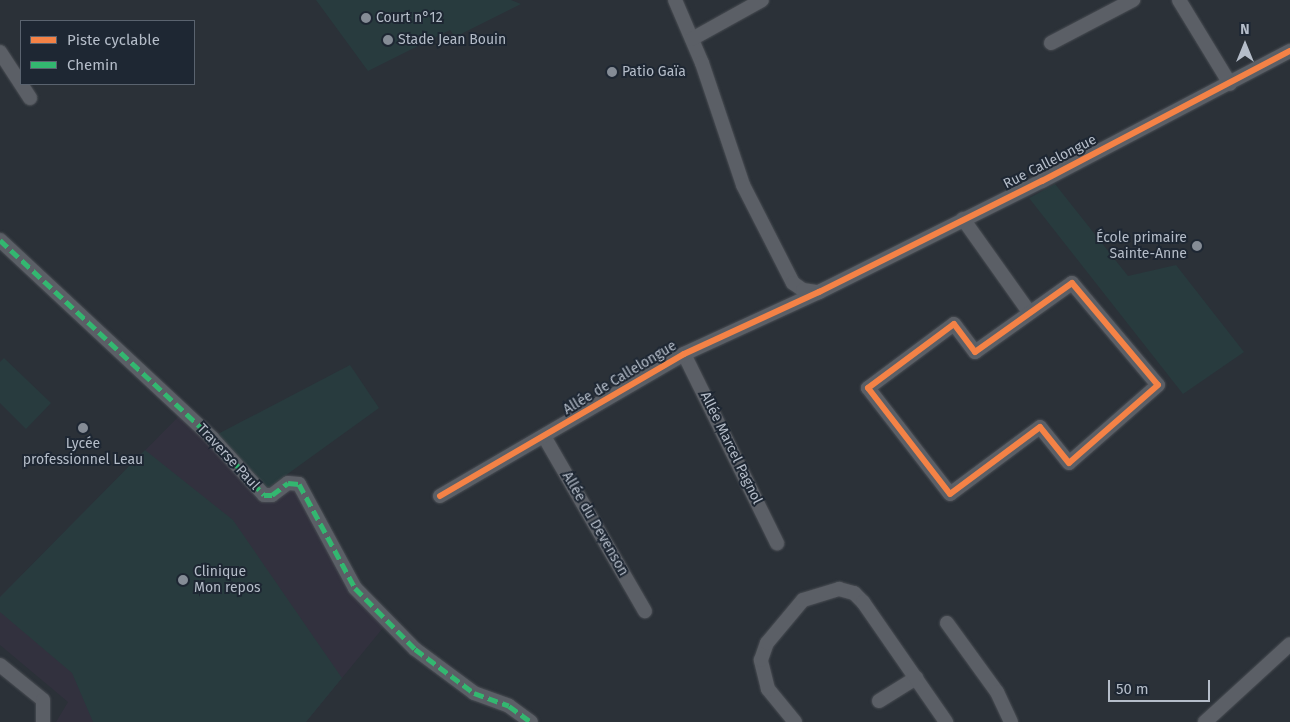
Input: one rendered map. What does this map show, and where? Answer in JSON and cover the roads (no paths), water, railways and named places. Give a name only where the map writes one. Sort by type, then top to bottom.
[{"type":"street","points":[[675,0],[692,39],[743,185],[793,283],[803,290],[819,292]]},
{"type":"street","points":[[692,39],[762,0]]},
{"type":"street","points":[[1051,43],[1133,0]]},
{"type":"street","points":[[1179,0],[1230,84]]},
{"type":"street","name":"Rue Callelongue","points":[[819,292],[1230,84],[1290,51]]},
{"type":"street","points":[[0,52],[20,83]]},
{"type":"street","points":[[22,85],[30,98]]},
{"type":"street","points":[[963,219],[1029,312]]},
{"type":"street","name":"Traverse Paul","points":[[0,240],[212,438],[264,495],[272,495],[288,483],[299,484],[355,588],[415,649],[474,692],[509,706],[532,722]]},
{"type":"street","points":[[1072,283],[1158,385],[1069,463],[1040,427],[950,494],[868,388],[954,324],[974,352],[1029,312],[1072,283]]},
{"type":"street","name":"Allée de Callelongue","points":[[440,496],[545,438],[684,354],[819,292]]},
{"type":"street","name":"Allée Marcel Pagnol","points":[[684,354],[777,543]]},
{"type":"street","name":"Allée du Devenson","points":[[545,438],[645,611]]},
{"type":"street","points":[[795,722],[768,689],[761,660],[767,643],[786,616],[803,600],[819,593],[839,590],[854,593],[864,602],[946,722]]},
{"type":"street","points":[[947,623],[997,692],[1011,722]]},
{"type":"street","points":[[1205,722],[1290,644]]},
{"type":"street","points":[[0,665],[43,700],[43,722]]},
{"type":"street","points":[[879,701],[916,678]]},
{"type":"place","name":"Court n°12","points":[[366,18]]},
{"type":"place","name":"Stade Jean Bouin","points":[[388,40]]},
{"type":"place","name":"Patio Gaïa","points":[[612,72]]},
{"type":"place","name":"École primaire Sainte-Anne","points":[[1197,246]]},
{"type":"place","name":"Lycée professionnel Leau","points":[[83,428]]},
{"type":"place","name":"Clinique Mon repos","points":[[183,580]]}]
